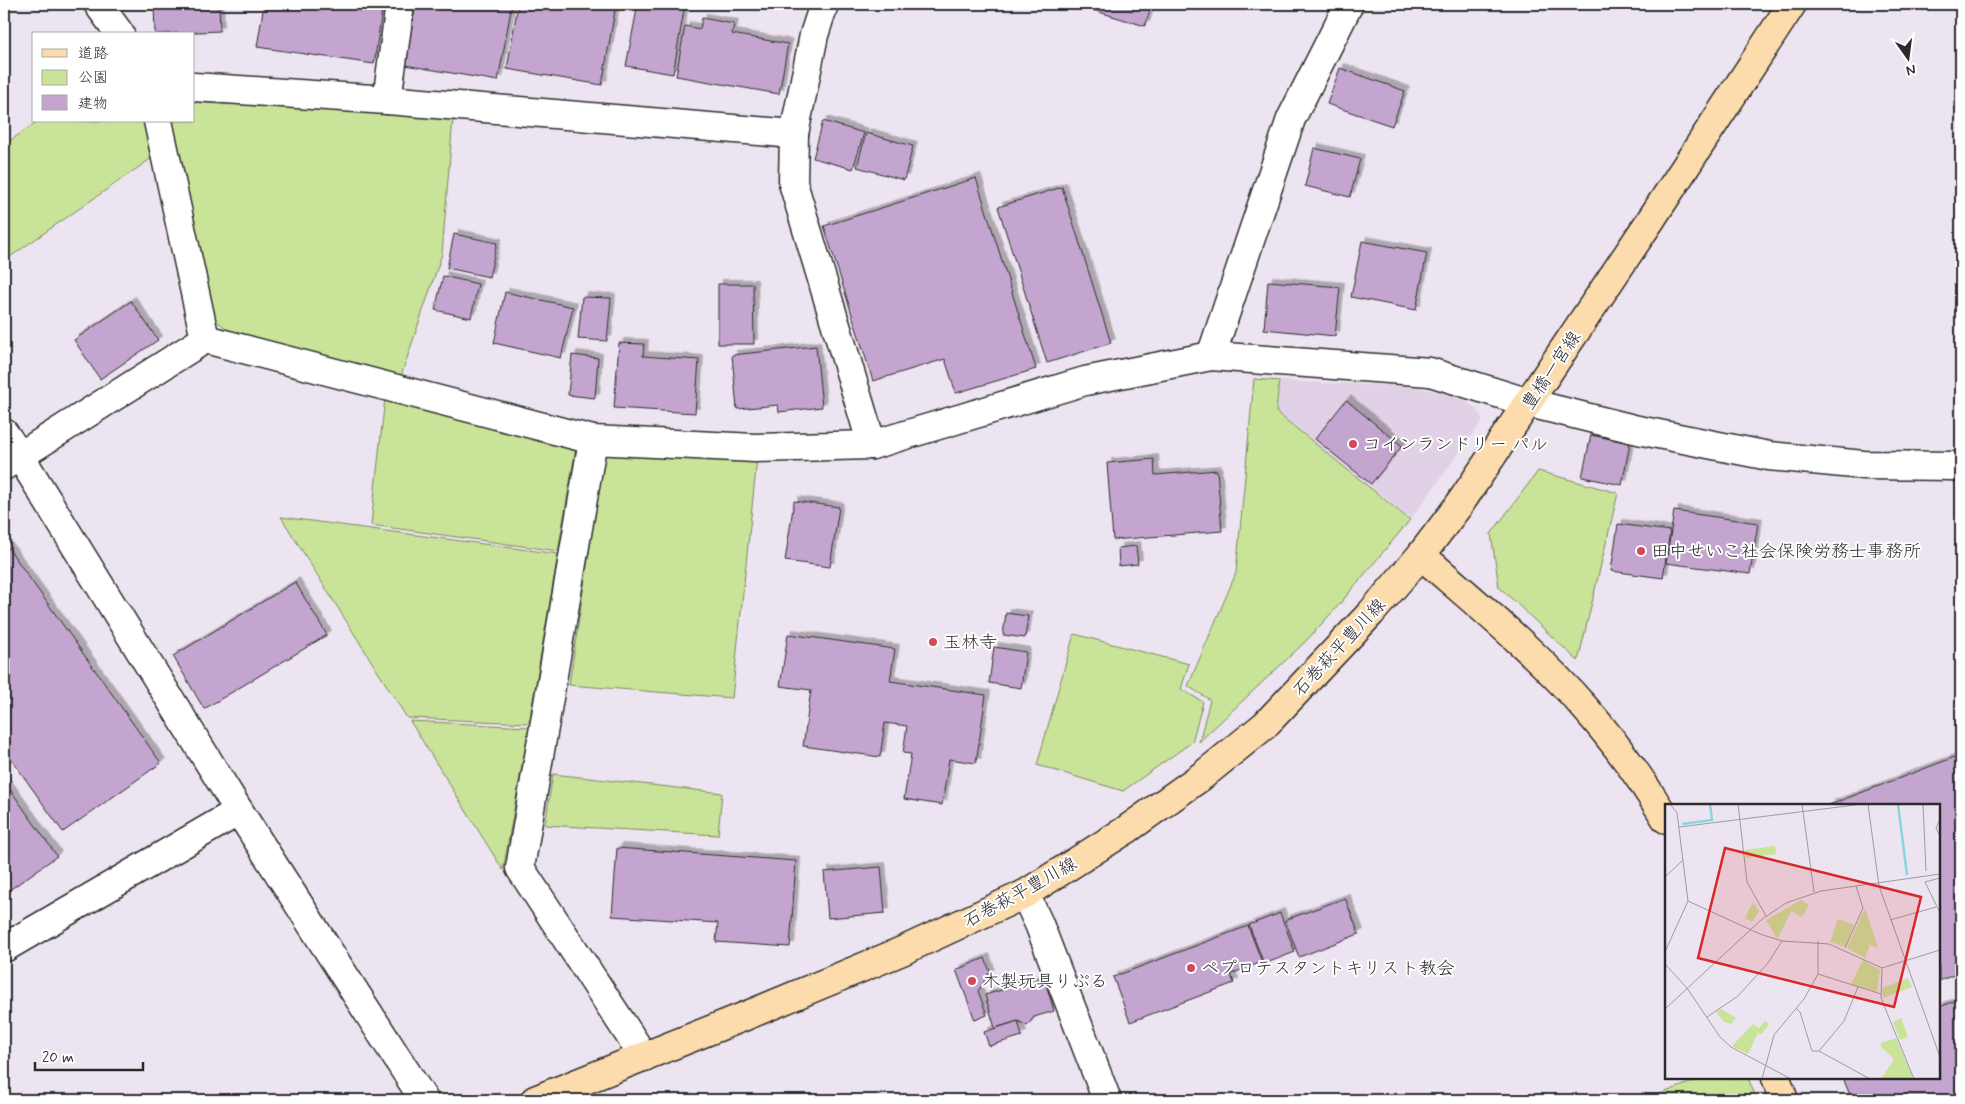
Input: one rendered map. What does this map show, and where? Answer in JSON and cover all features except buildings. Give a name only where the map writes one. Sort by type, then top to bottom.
[{"type":"main road","name":"豊橋一宮線","points":[[1421,555],[1459,505],[1529,403],[1792,4]]},
{"type":"main road","points":[[1421,555],[1543,664],[1585,708],[1621,750],[1665,817]]},
{"type":"main road","name":"石巻萩平豊川線","points":[[535,1100],[902,950],[1025,894],[1126,830],[1202,776],[1265,725],[1372,613],[1421,555]]},
{"type":"main road","points":[[1776,1079],[1784,1100]]},
{"type":"street","points":[[98,4],[119,32]]},
{"type":"street","points":[[387,100],[400,4]]},
{"type":"street","points":[[824,4],[814,35],[794,134],[792,183],[872,445]]},
{"type":"street","points":[[1211,356],[1291,119],[1349,4]]},
{"type":"street","points":[[195,87],[387,100],[794,134]]},
{"type":"street","points":[[158,122],[205,339]]},
{"type":"street","points":[[12,461],[205,339],[593,440],[755,448],[872,445],[1086,381],[1211,356],[1430,372],[1529,403],[1638,430],[1769,456],[1864,465],[1953,466],[1961,468]]},
{"type":"street","points":[[4,433],[12,461],[424,1100]]},
{"type":"street","points":[[593,440],[520,868],[644,1056]]},
{"type":"street","points":[[4,948],[239,811]]},
{"type":"street","points":[[1025,894],[1039,924],[1107,1100]]},
{"type":"shaded area","points":[[1280,381],[1404,386],[1457,394],[1478,411],[1483,420],[1411,519],[1276,411]]},
{"type":"green space","points":[[195,102],[453,118],[442,254],[401,376],[231,332],[213,318],[172,122],[195,122]]},
{"type":"green space","points":[[37,122],[144,122],[152,158],[4,261],[4,145]]},
{"type":"green space","points":[[1254,379],[1279,381],[1276,412],[1410,520],[1338,606],[1305,642],[1199,742],[1210,700],[1188,686],[1236,573]]},
{"type":"green space","points":[[385,398],[576,447],[558,551],[371,525]]},
{"type":"green space","points":[[604,453],[757,459],[732,698],[569,685]]},
{"type":"green space","points":[[1538,471],[1618,493],[1578,661],[1499,587],[1491,534]]},
{"type":"green space","points":[[281,517],[558,554],[529,723],[407,718]]},
{"type":"green space","points":[[1074,634],[1189,664],[1181,689],[1203,702],[1192,742],[1123,791],[1037,765]]},
{"type":"green space","points":[[410,721],[529,727],[503,870]]},
{"type":"green space","points":[[553,774],[722,793],[718,835],[545,825]]},
{"type":"green space","points":[[1700,1079],[1748,1079],[1757,1100],[1644,1100]]},
{"type":"place","name":"コインランドリー パル","points":[[1353,444]]},
{"type":"place","name":"田中せいこ社会保険労務士事務所","points":[[1641,551]]},
{"type":"place","name":"玉林寺","points":[[933,642]]},
{"type":"place","name":"ペプロテスタントキリスト教会","points":[[1191,968]]},
{"type":"place","name":"木製玩具りぷる","points":[[972,981]]}]
